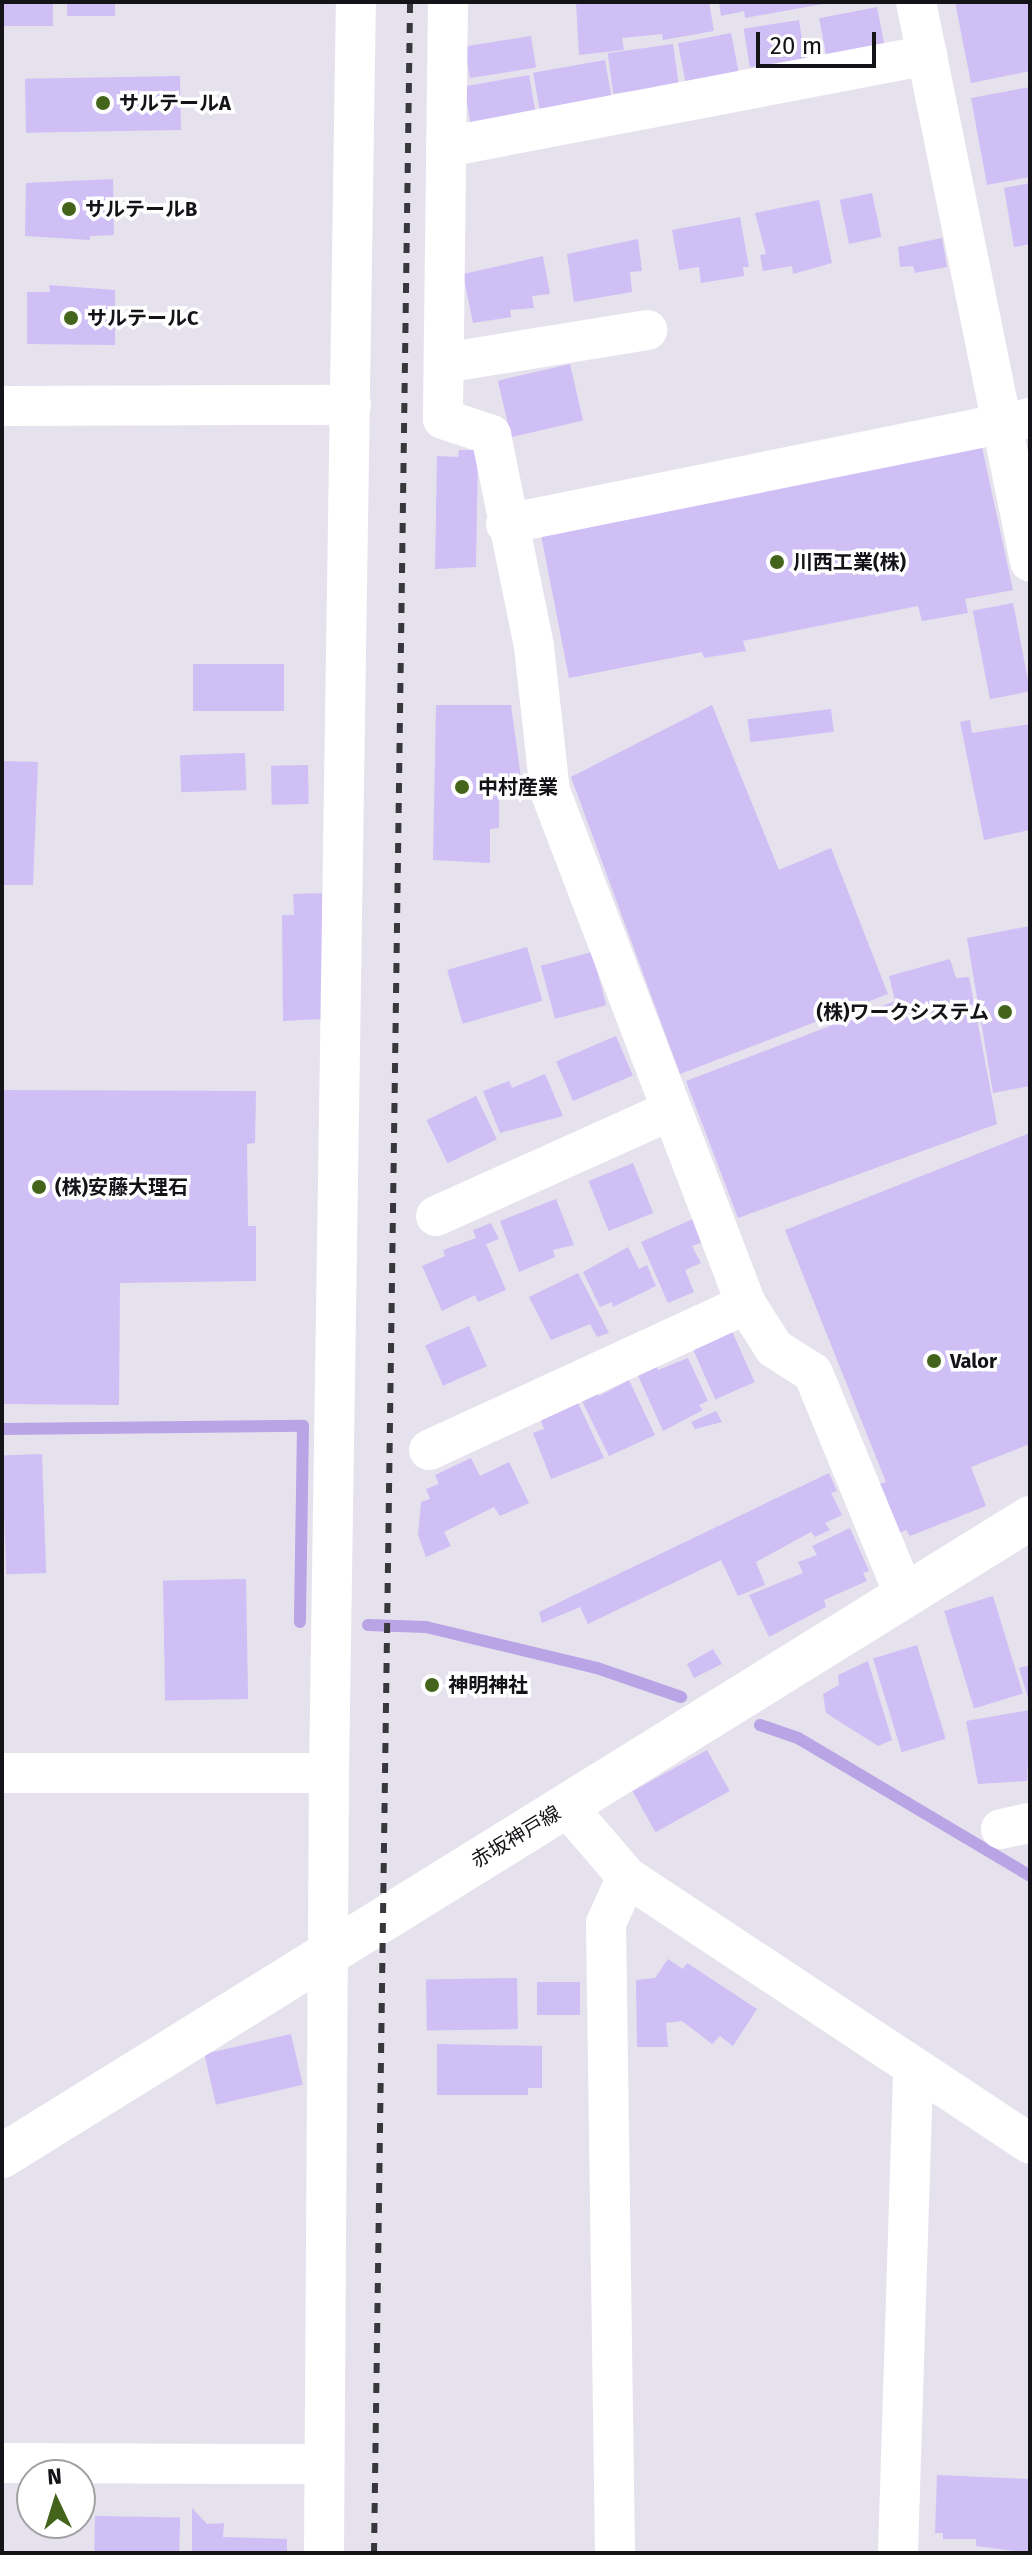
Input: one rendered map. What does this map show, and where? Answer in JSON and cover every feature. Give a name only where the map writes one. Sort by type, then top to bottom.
[{"type":"main road","name":"赤坂神戸線","points":[[3,2154],[1030,1518]]},
{"type":"street","points":[[324,2553],[329,1773],[356,2]]},
{"type":"street","points":[[448,2],[443,419],[491,435],[506,524],[534,647],[550,791],[670,1111],[746,1304],[774,1348],[813,1373],[905,1596]]},
{"type":"street","points":[[916,2],[1015,421],[1030,562]]},
{"type":"street","points":[[446,147],[927,55]]},
{"type":"street","points":[[444,363],[647,330]]},
{"type":"street","points":[[2,406],[351,405]]},
{"type":"street","points":[[506,524],[1015,421]]},
{"type":"street","points":[[436,1216],[670,1111]]},
{"type":"street","points":[[429,1450],[746,1304]]},
{"type":"street","points":[[2,1773],[329,1773]]},
{"type":"street","points":[[567,1807],[627,1877],[1030,2144]]},
{"type":"street","points":[[615,2553],[606,1923],[627,1877]]},
{"type":"street","points":[[898,2553],[913,2069]]},
{"type":"street","points":[[2,2463],[324,2464]]},
{"type":"building","points":[[2,2],[53,2],[53,26],[2,26]]},
{"type":"building","points":[[67,2],[115,2],[115,16],[67,16]]},
{"type":"building","points":[[576,2],[709,2],[714,31],[663,40],[662,34],[622,38],[624,50],[579,55]]},
{"type":"building","points":[[719,2],[823,4],[745,18],[744,11],[721,16]]},
{"type":"building","points":[[955,2],[1030,2],[1030,71],[971,83]]},
{"type":"building","points":[[877,7],[884,44],[826,56],[819,18]]},
{"type":"building","points":[[799,20],[805,59],[750,67],[744,29]]},
{"type":"building","points":[[731,33],[739,75],[686,86],[678,43]]},
{"type":"building","points":[[531,36],[536,68],[470,78],[465,46]]},
{"type":"building","points":[[673,44],[679,85],[613,94],[608,53]]},
{"type":"building","points":[[605,60],[612,98],[540,111],[533,73]]},
{"type":"building","points":[[529,75],[536,114],[471,126],[464,86]]},
{"type":"building","name":"サルテールA","points":[[180,76],[181,130],[26,133],[25,79]]},
{"type":"building","points":[[1030,87],[1030,177],[987,185],[971,98]]},
{"type":"building","name":"サルテールB","points":[[113,179],[114,235],[90,236],[90,240],[25,236],[26,183]]},
{"type":"building","points":[[1030,183],[1030,244],[1014,247],[1004,188]]},
{"type":"building","points":[[872,193],[881,237],[849,244],[840,200]]},
{"type":"building","points":[[819,200],[832,263],[793,274],[792,266],[763,271],[760,255],[766,254],[755,213]]},
{"type":"building","points":[[740,217],[749,267],[743,267],[744,276],[701,283],[699,267],[679,270],[672,230]]},
{"type":"building","points":[[942,238],[947,267],[915,273],[913,266],[900,267],[898,247]]},
{"type":"building","points":[[638,239],[642,271],[630,272],[632,292],[574,302],[567,254]]},
{"type":"building","points":[[543,256],[550,294],[532,296],[534,308],[510,310],[511,317],[473,323],[463,274]]},
{"type":"building","name":"サルテールC","points":[[49,285],[115,290],[115,345],[27,344],[27,292],[50,292]]},
{"type":"building","points":[[570,364],[583,421],[511,437],[498,381]]},
{"type":"building","name":"川西工業(株)","points":[[982,447],[1013,590],[965,599],[968,613],[922,621],[918,606],[743,641],[746,651],[704,658],[702,652],[569,678],[541,535]]},
{"type":"building","points":[[459,450],[478,450],[476,567],[435,569],[437,456],[458,457]]},
{"type":"building","points":[[1013,603],[1030,691],[990,699],[973,611]]},
{"type":"building","points":[[193,664],[284,664],[284,711],[193,711]]},
{"type":"building","name":"中村産業","points":[[436,705],[511,705],[521,778],[491,778],[491,796],[499,796],[499,828],[490,829],[490,863],[433,860]]},
{"type":"building","points":[[712,705],[779,870],[831,848],[888,994],[680,1074],[571,777]]},
{"type":"building","points":[[831,709],[834,732],[750,742],[748,719]]},
{"type":"building","points":[[970,720],[972,733],[1030,724],[1030,830],[984,840],[960,722]]},
{"type":"building","points":[[245,753],[246,790],[181,792],[180,755]]},
{"type":"building","points":[[2,761],[38,762],[33,885],[2,885]]},
{"type":"building","points":[[308,765],[309,804],[272,805],[271,766]]},
{"type":"building","points":[[322,893],[322,1019],[283,1021],[282,915],[294,915],[293,894]]},
{"type":"building","name":"(株)ワークシステム","points":[[1030,926],[1030,1086],[993,1093],[967,938]]},
{"type":"building","points":[[527,947],[542,1001],[463,1024],[447,970]]},
{"type":"building","points":[[592,952],[606,1005],[555,1019],[541,966]]},
{"type":"building","points":[[950,959],[956,978],[969,977],[997,1124],[738,1218],[686,1081],[895,1001],[889,976]]},
{"type":"building","points":[[616,1036],[633,1076],[573,1101],[556,1061]]},
{"type":"building","points":[[545,1074],[563,1116],[500,1133],[483,1091],[509,1081],[512,1088]]},
{"type":"building","points":[[2,1090],[256,1091],[255,1143],[247,1144],[248,1226],[256,1226],[256,1281],[120,1283],[119,1405],[2,1404]]},
{"type":"building","points":[[476,1096],[497,1139],[448,1163],[427,1120]]},
{"type":"building","name":"Valor","points":[[1030,1133],[1030,1444],[971,1467],[986,1506],[910,1536],[906,1530],[899,1533],[879,1484],[886,1482],[785,1230]]},
{"type":"building","points":[[633,1163],[653,1213],[609,1231],[588,1181]]},
{"type":"building","points":[[556,1199],[574,1245],[553,1250],[555,1257],[519,1272],[500,1221]]},
{"type":"building","points":[[693,1219],[703,1242],[692,1246],[701,1263],[685,1270],[694,1292],[668,1303],[641,1242]]},
{"type":"building","points":[[491,1223],[499,1239],[486,1244],[506,1290],[478,1302],[475,1295],[442,1311],[422,1266],[445,1256],[443,1250],[476,1238],[473,1230]]},
{"type":"building","points":[[628,1247],[639,1269],[647,1265],[656,1286],[613,1307],[612,1302],[600,1307],[583,1272]]},
{"type":"building","points":[[578,1273],[609,1333],[597,1337],[590,1324],[551,1340],[529,1297]]},
{"type":"building","points":[[469,1326],[487,1366],[443,1386],[425,1346]]},
{"type":"building","points":[[731,1329],[755,1382],[715,1399],[692,1346]]},
{"type":"building","points":[[688,1358],[708,1401],[699,1405],[703,1410],[663,1431],[634,1367],[653,1359],[658,1370]]},
{"type":"building","points":[[629,1380],[655,1435],[609,1456],[578,1393],[594,1385],[599,1396]]},
{"type":"building","points":[[578,1403],[604,1458],[551,1479],[533,1433],[544,1429],[540,1418]]},
{"type":"building","points":[[716,1411],[722,1422],[695,1429],[691,1422]]},
{"type":"building","points":[[42,1454],[46,1573],[6,1574],[2,1455]]},
{"type":"building","points":[[471,1458],[480,1476],[509,1462],[529,1503],[500,1516],[494,1507],[444,1532],[451,1546],[426,1557],[418,1535],[421,1502],[430,1499],[426,1489],[439,1484],[435,1475]]},
{"type":"building","points":[[829,1473],[837,1491],[831,1493],[842,1515],[825,1523],[830,1530],[815,1537],[811,1532],[756,1562],[765,1585],[738,1596],[721,1560],[588,1624],[580,1607],[542,1623],[539,1612]]},
{"type":"building","points":[[850,1528],[869,1571],[863,1573],[867,1581],[824,1600],[826,1607],[769,1637],[749,1595],[803,1573],[798,1562],[817,1555],[812,1546]]},
{"type":"building","points":[[246,1579],[248,1699],[165,1700],[163,1580]]},
{"type":"building","points":[[993,1596],[1023,1694],[974,1708],[944,1611]]},
{"type":"building","points":[[917,1645],[946,1739],[902,1752],[873,1658]]},
{"type":"building","points":[[713,1649],[722,1664],[694,1678],[687,1664]]},
{"type":"building","points":[[868,1661],[892,1740],[878,1746],[826,1713],[823,1694],[839,1685],[838,1675]]},
{"type":"building","points":[[1030,1665],[1030,1701],[1029,1701],[1019,1668]]},
{"type":"building","points":[[1030,1710],[1027,1781],[978,1784],[966,1721]]},
{"type":"building","points":[[707,1750],[730,1791],[655,1832],[633,1791]]},
{"type":"building","points":[[668,1959],[683,1969],[687,1963],[757,2009],[733,2046],[720,2036],[712,2044],[682,2021],[666,2023],[668,2047],[637,2047],[636,1980],[655,1978]]},
{"type":"building","points":[[517,1978],[518,2029],[427,2031],[426,1980]]},
{"type":"building","points":[[537,1982],[580,1982],[580,2015],[537,2015]]},
{"type":"building","points":[[291,2034],[303,2085],[216,2105],[204,2054]]},
{"type":"building","points":[[437,2044],[542,2046],[542,2088],[528,2088],[528,2095],[437,2095]]},
{"type":"building","points":[[937,2475],[1030,2479],[1030,2553],[976,2546],[976,2539],[943,2539],[943,2533],[935,2533]]},
{"type":"building","points":[[192,2508],[207,2524],[224,2523],[223,2537],[287,2539],[287,2553],[192,2553]]},
{"type":"building","points":[[96,2516],[180,2517],[179,2553],[94,2553]]},
{"type":"waterway","points":[[2,1429],[303,1426],[300,1622]]},
{"type":"waterway","points":[[368,1625],[426,1627],[597,1668],[681,1697]]},
{"type":"waterway","points":[[760,1725],[798,1738],[1030,1876]]},
{"type":"railway","points":[[374,2553],[410,2]]},
{"type":"place","name":"サルテールA","points":[[103,103]]},
{"type":"place","name":"サルテールB","points":[[69,209]]},
{"type":"place","name":"サルテールC","points":[[71,318]]},
{"type":"place","name":"川西工業(株)","points":[[777,562]]},
{"type":"place","name":"中村産業","points":[[462,787]]},
{"type":"place","name":"(株)ワークシステム","points":[[1005,1012]]},
{"type":"place","name":"(株)安藤大理石","points":[[39,1187]]},
{"type":"place","name":"Valor","points":[[934,1361]]},
{"type":"place","name":"神明神社","points":[[432,1685]]}]
